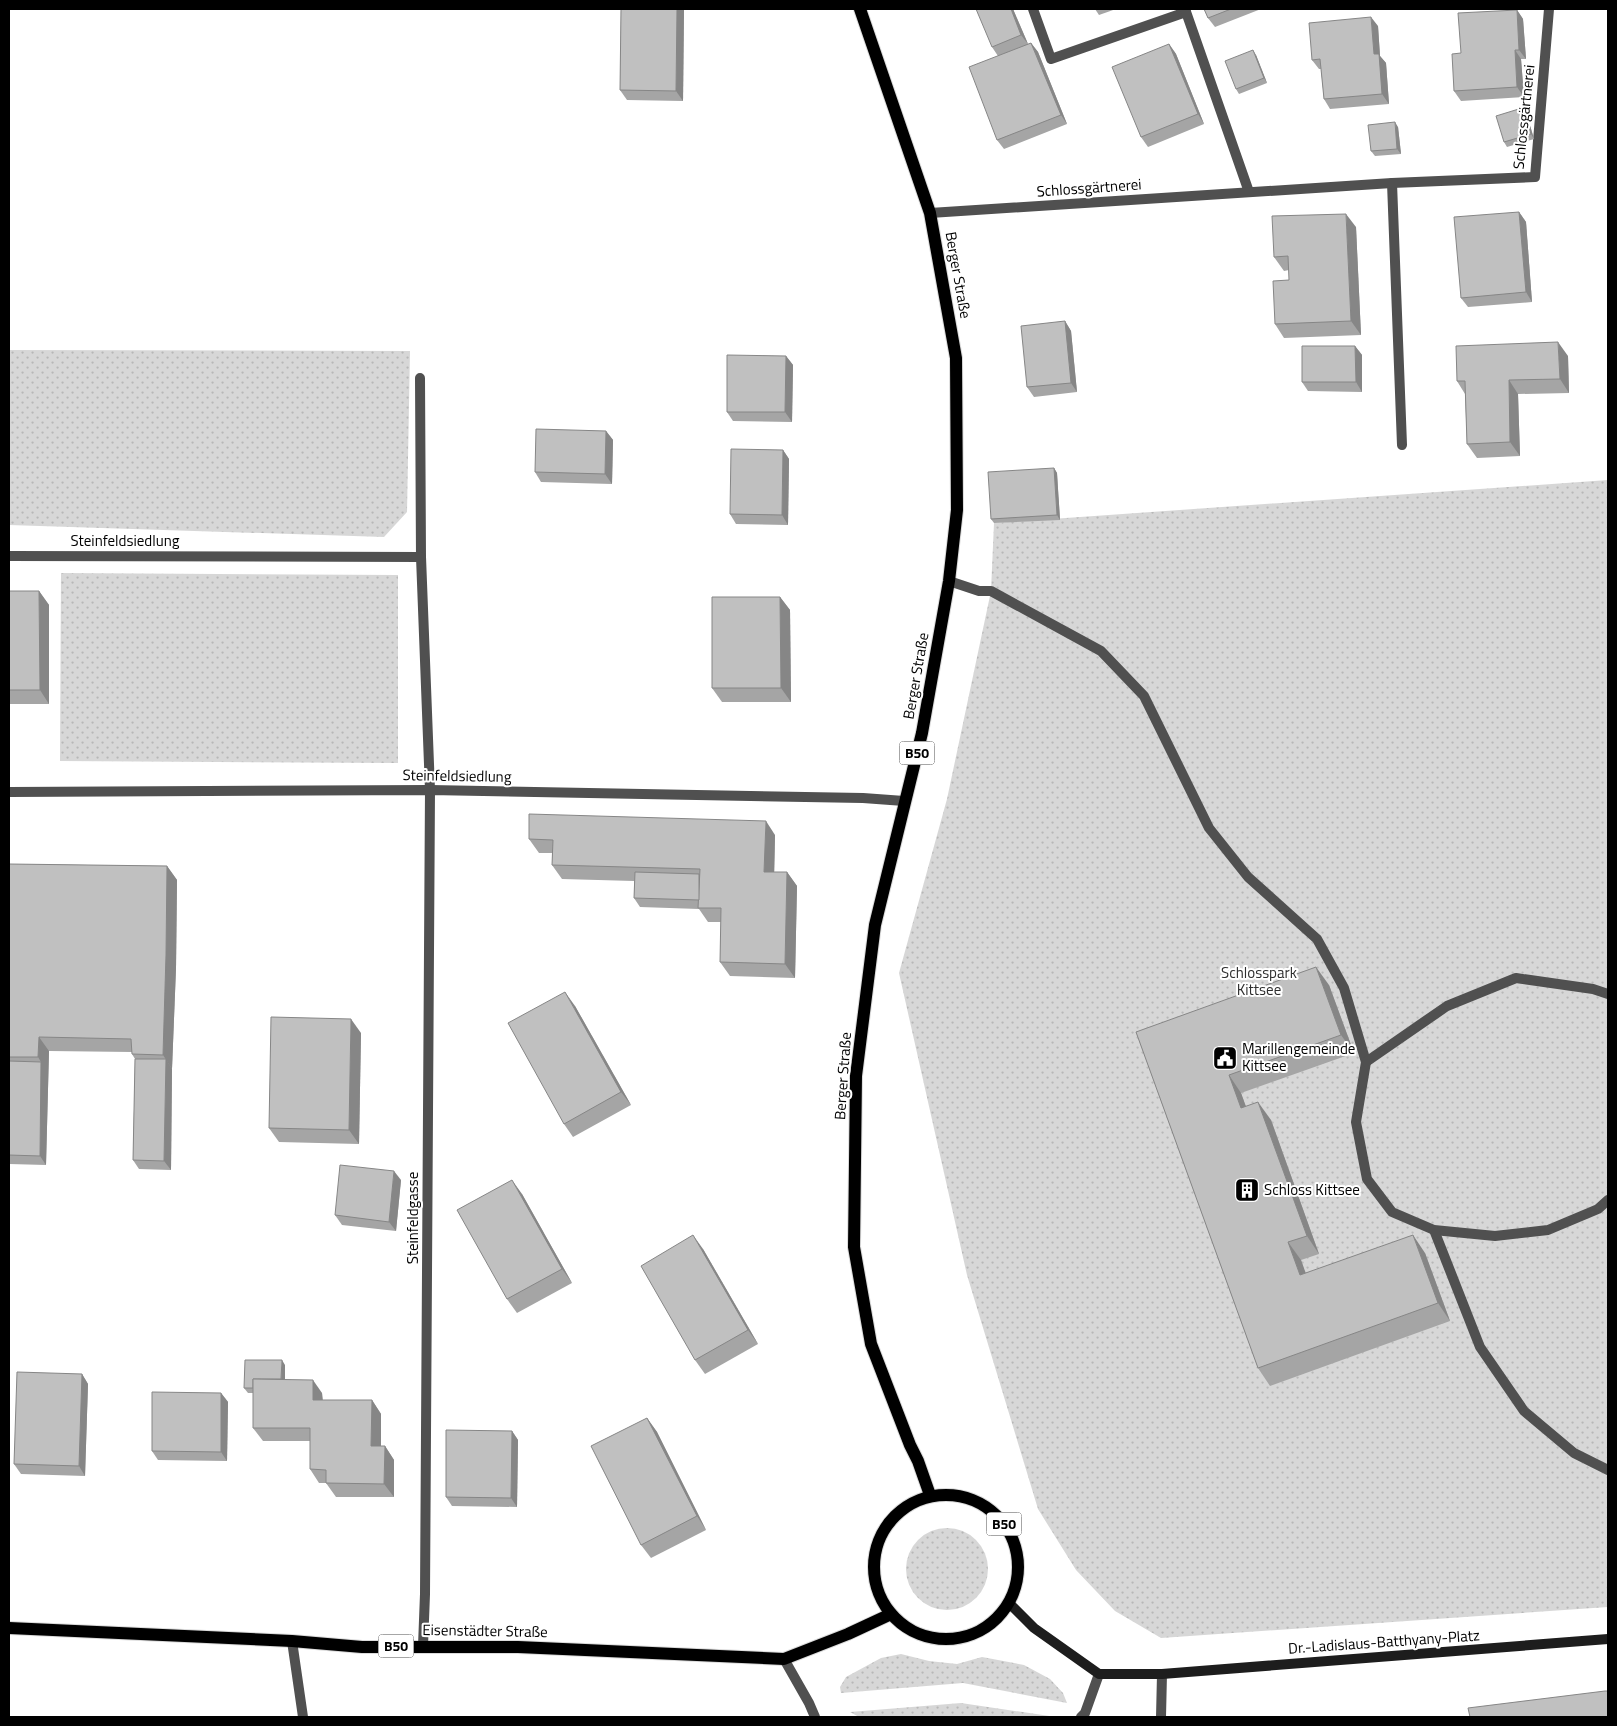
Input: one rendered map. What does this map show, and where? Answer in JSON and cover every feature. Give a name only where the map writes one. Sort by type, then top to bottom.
[{"type":"main road","name":"Berger Straße","points":[[860,9],[930,213],[956,358],[957,510],[949,580],[922,733],[875,925],[856,1076],[854,1247],[871,1344],[930,1495]]},
{"type":"main road","name":"B50","points":[[947,1494],[967,1497],[990,1509],[1007,1527],[1018,1553],[1018,1579],[1009,1602],[999,1616],[979,1632],[966,1637],[941,1639],[910,1630],[891,1614],[878,1592],[874,1561],[880,1537],[894,1516],[915,1501],[930,1495],[947,1494]]},
{"type":"main road","name":"Eisenstädter Straße","points":[[9,1628],[362,1646],[518,1647],[784,1659],[848,1634],[891,1614]]},
{"type":"street","points":[[1033,9],[1051,59],[1185,10],[1249,192]]},
{"type":"street","name":"Schlossgärtnerei","points":[[930,213],[1392,183],[1535,177],[1549,9]]},
{"type":"street","points":[[1392,183],[1402,445]]},
{"type":"street","name":"Steinfeldgasse","points":[[420,378],[421,557],[430,790],[423,1646]]},
{"type":"street","name":"Steinfeldsiedlung","points":[[9,556],[421,557]]},
{"type":"street","points":[[949,580],[979,591],[991,591],[1101,650],[1144,696],[1209,828],[1248,877],[1317,939],[1344,988],[1366,1062],[1356,1122],[1367,1179],[1392,1212],[1434,1230],[1494,1236],[1548,1230],[1598,1209],[1608,1200]]},
{"type":"street","name":"Steinfeldsiedlung","points":[[9,792],[430,790],[863,798],[904,801]]},
{"type":"street","points":[[1366,1062],[1446,1006],[1516,978],[1593,989],[1608,994]]},
{"type":"street","points":[[1434,1230],[1480,1347],[1524,1411],[1574,1453],[1608,1470]]},
{"type":"street","points":[[1009,1602],[1034,1628],[1099,1674],[1162,1674],[1161,1717]]},
{"type":"street","name":"Dr.-Ladislaus-Batthyany-Platz","points":[[1162,1674],[1608,1639]]},
{"type":"street","points":[[292,1641],[303,1717]]},
{"type":"street","points":[[784,1659],[815,1717]]},
{"type":"street","points":[[1082,1717],[1099,1674]]},
{"type":"green space","points":[[9,350],[410,351],[407,512],[384,537],[9,525]]},
{"type":"green space","name":"Schlosspark Kittsee","points":[[1608,480],[1608,1607],[1161,1638],[1115,1611],[1076,1570],[1038,1509],[967,1275],[899,973],[947,799],[991,591],[994,523]]},
{"type":"green space","points":[[61,573],[398,575],[398,763],[60,761]]},
{"type":"green space","points":[[947,1528],[963,1531],[976,1540],[985,1553],[988,1569],[985,1585],[976,1598],[963,1607],[947,1610],[931,1607],[918,1598],[909,1585],[906,1569],[909,1553],[918,1540],[931,1531]]},
{"type":"green space","points":[[901,1654],[929,1661],[957,1664],[982,1657],[1024,1665],[1050,1679],[1063,1693],[1067,1703],[963,1683],[841,1693],[840,1687],[846,1677],[881,1658]]},
{"type":"green space","points":[[961,1703],[1056,1717],[859,1717],[850,1712]]},
{"type":"building","points":[[621,9],[677,9],[676,91],[620,90]]},
{"type":"building","points":[[976,9],[1011,9],[1021,35],[992,47]]},
{"type":"building","points":[[1204,9],[1231,9],[1208,18]]},
{"type":"building","points":[[1517,10],[1519,50],[1515,50],[1517,87],[1454,91],[1452,54],[1461,53],[1458,13]]},
{"type":"building","points":[[1371,17],[1374,54],[1379,54],[1382,94],[1324,99],[1320,59],[1312,60],[1309,23]]},
{"type":"building","points":[[1031,43],[1061,115],[997,140],[969,67]]},
{"type":"building","points":[[1169,44],[1198,114],[1141,137],[1112,67]]},
{"type":"building","points":[[1253,50],[1264,78],[1236,89],[1225,61]]},
{"type":"building","points":[[1522,108],[1531,134],[1504,142],[1496,116]]},
{"type":"building","points":[[1395,122],[1397,149],[1371,151],[1368,125]]},
{"type":"building","points":[[1519,212],[1526,292],[1461,298],[1454,217]]},
{"type":"building","points":[[1346,214],[1351,321],[1275,324],[1273,281],[1289,280],[1288,256],[1274,257],[1272,216]]},
{"type":"building","points":[[1065,321],[1071,383],[1027,387],[1021,326]]},
{"type":"building","points":[[1558,342],[1560,379],[1509,380],[1510,442],[1467,444],[1465,381],[1457,381],[1456,346]]},
{"type":"building","points":[[1302,346],[1355,346],[1356,382],[1302,382]]},
{"type":"building","points":[[727,355],[786,356],[785,412],[727,412]]},
{"type":"building","points":[[536,429],[606,431],[605,474],[535,472]]},
{"type":"building","points":[[731,449],[783,450],[782,515],[730,514]]},
{"type":"building","points":[[1054,468],[1057,515],[991,519],[988,472]]},
{"type":"building","points":[[9,591],[39,591],[40,690],[9,690]]},
{"type":"building","points":[[712,597],[780,597],[781,688],[712,688]]},
{"type":"building","points":[[529,814],[766,821],[764,872],[787,872],[785,964],[720,962],[721,908],[698,908],[700,869],[552,865],[553,840],[529,839]]},
{"type":"building","points":[[9,864],[167,866],[163,1055],[132,1054],[131,1039],[39,1037],[38,1057],[9,1057]]},
{"type":"building","points":[[635,872],[699,874],[699,900],[634,898]]},
{"type":"building","name":"Schloss Kittsee","points":[[1316,967],[1341,1035],[1229,1075],[1241,1108],[1258,1102],[1307,1236],[1288,1242],[1300,1275],[1413,1235],[1438,1303],[1258,1368],[1136,1032]]},
{"type":"building","points":[[565,992],[621,1092],[564,1124],[508,1023]]},
{"type":"building","points":[[271,1017],[351,1019],[349,1130],[269,1128]]},
{"type":"building","points":[[135,1059],[166,1059],[164,1161],[133,1160]]},
{"type":"building","points":[[9,1061],[41,1062],[40,1156],[9,1155]]},
{"type":"building","points":[[340,1165],[394,1171],[389,1222],[335,1215]]},
{"type":"building","points":[[512,1180],[562,1269],[507,1299],[457,1210]]},
{"type":"building","points":[[693,1235],[748,1330],[695,1360],[641,1266]]},
{"type":"building","points":[[245,1360],[282,1360],[281,1379],[253,1379],[253,1388],[244,1388]]},
{"type":"building","points":[[17,1372],[82,1374],[79,1466],[14,1464]]},
{"type":"building","points":[[253,1379],[313,1380],[313,1400],[372,1400],[371,1446],[385,1446],[384,1484],[326,1483],[326,1470],[310,1469],[310,1428],[253,1428]]},
{"type":"building","points":[[152,1392],[221,1393],[221,1452],[152,1451]]},
{"type":"building","points":[[647,1418],[697,1516],[641,1545],[591,1446]]},
{"type":"building","points":[[446,1430],[512,1431],[511,1498],[446,1497]]},
{"type":"building","points":[[1608,1691],[1608,1717],[1470,1717],[1468,1708]]},
{"type":"place","name":"Marillengemeinde Kittsee","points":[[1225,1058]]},
{"type":"place","name":"Schloss Kittsee","points":[[1247,1190]]}]
